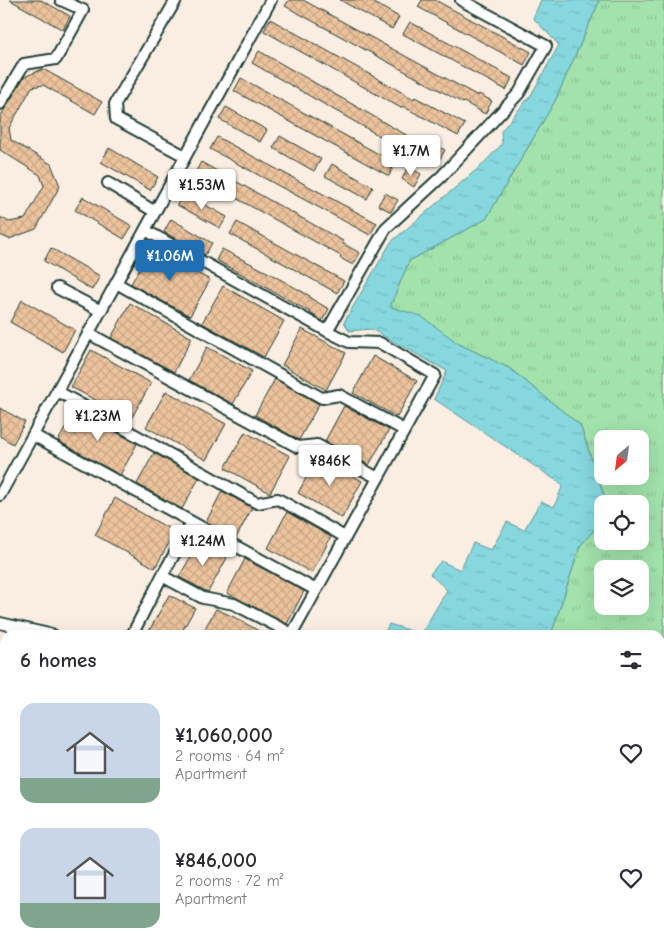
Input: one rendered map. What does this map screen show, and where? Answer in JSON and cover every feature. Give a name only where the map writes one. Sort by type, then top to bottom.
[{"type":"street","points":[[0,104],[24,64],[56,58],[83,10],[61,0]]},
{"type":"street","points":[[176,0],[115,104],[116,119],[186,156]]},
{"type":"street","points":[[0,495],[271,0]]},
{"type":"street","points":[[327,331],[386,228],[442,176],[519,93],[546,46],[461,0]]},
{"type":"street","points":[[108,183],[155,212]]},
{"type":"street","points":[[145,230],[349,342],[380,343],[435,374],[294,630]]},
{"type":"street","points":[[116,284],[322,398],[339,395],[404,430]]},
{"type":"street","points":[[57,288],[101,311]]},
{"type":"street","points":[[88,333],[298,447],[317,445],[378,478]]},
{"type":"street","points":[[57,391],[258,503],[278,499],[345,537]]},
{"type":"street","points":[[33,435],[316,590]]},
{"type":"street","points":[[135,630],[192,523]]},
{"type":"street","points":[[162,576],[203,598],[234,604],[284,630]]},
{"type":"street","points":[[0,622],[33,630]]},
{"type":"green space","points":[[598,0],[664,0],[664,630],[553,630],[580,546],[594,530],[594,550],[649,550],[649,495],[604,495],[601,485],[649,485],[649,430],[594,430],[594,466],[580,425],[509,368],[459,344],[421,317],[390,307],[409,261],[486,219],[555,101],[599,2]]},
{"type":"water","points":[[541,0],[598,0],[599,2],[555,101],[486,219],[409,261],[390,307],[421,316],[459,344],[509,368],[580,425],[594,466],[594,485],[601,485],[604,495],[594,495],[594,530],[580,546],[553,630],[423,630],[447,590],[430,574],[441,561],[460,570],[473,543],[491,550],[507,522],[524,530],[541,501],[554,507],[563,485],[434,399],[447,371],[371,329],[349,331],[344,322],[391,242],[482,165],[502,144],[501,131],[531,95],[559,45],[533,18]]},
{"type":"water","points":[[389,624],[408,630],[386,630]]},
{"type":"building","points":[[10,0],[41,0],[70,16],[63,30]]},
{"type":"building","points":[[289,0],[303,0],[478,96],[479,94],[492,101],[485,114],[285,6]]},
{"type":"building","points":[[340,0],[369,0],[399,17],[392,29]]},
{"type":"building","points":[[422,0],[435,0],[531,52],[524,65],[418,7]]},
{"type":"building","points":[[270,19],[414,99],[415,97],[465,124],[458,136],[402,106],[401,108],[264,31]]},
{"type":"building","points":[[410,22],[512,78],[506,90],[403,34]]},
{"type":"building","points":[[259,51],[429,148],[432,143],[445,150],[438,162],[416,149],[413,155],[252,63]]},
{"type":"building","points":[[43,69],[102,102],[95,114],[43,85],[32,87],[9,128],[11,140],[51,164],[60,186],[36,229],[9,239],[0,235],[0,217],[9,222],[25,219],[44,186],[40,175],[0,150],[0,117],[24,77]]},
{"type":"building","points":[[241,78],[395,163],[389,176],[234,91]]},
{"type":"building","points":[[226,107],[267,130],[260,142],[219,119]]},
{"type":"building","points":[[280,136],[321,159],[314,171],[273,148]]},
{"type":"building","points":[[217,137],[377,223],[370,235],[210,149]]},
{"type":"building","points":[[109,148],[158,177],[150,190],[101,162]]},
{"type":"building","points":[[201,162],[343,241],[342,243],[360,253],[353,265],[340,258],[341,256],[194,175]]},
{"type":"building","points":[[332,164],[373,187],[367,199],[325,176]]},
{"type":"building","points":[[408,167],[421,174],[414,187],[402,179]]},
{"type":"building","points":[[184,193],[227,217],[220,228],[177,205]]},
{"type":"building","points":[[385,193],[398,200],[391,212],[378,205]]},
{"type":"building","points":[[83,197],[132,226],[124,239],[75,210]]},
{"type":"building","points":[[171,219],[212,243],[205,255],[164,232]]},
{"type":"building","points":[[237,222],[344,281],[337,293],[230,234]]},
{"type":"building","points":[[51,248],[100,276],[92,290],[44,261]]},
{"type":"building","points":[[151,248],[210,280],[190,316],[131,284]]},
{"type":"building","points":[[222,249],[269,273],[329,309],[322,321],[310,312],[216,260]]},
{"type":"building","points":[[223,286],[284,321],[264,357],[202,323]]},
{"type":"building","points":[[22,300],[75,330],[63,352],[10,322]]},
{"type":"building","points":[[130,303],[192,338],[174,372],[111,338]]},
{"type":"building","points":[[302,329],[346,353],[326,390],[282,365]]},
{"type":"building","points":[[207,347],[252,371],[233,404],[189,380]]},
{"type":"building","points":[[91,350],[151,383],[131,419],[71,387]]},
{"type":"building","points":[[373,356],[417,381],[397,417],[353,393]]},
{"type":"building","points":[[275,379],[319,404],[299,440],[255,415]]},
{"type":"building","points":[[166,391],[226,424],[206,460],[146,427]]},
{"type":"building","points":[[344,406],[389,430],[369,465],[325,441]]},
{"type":"building","points":[[0,408],[25,422],[13,444],[0,436]]},
{"type":"building","points":[[76,409],[137,444],[120,475],[58,441]]},
{"type":"building","points":[[245,432],[290,456],[270,493],[225,468]]},
{"type":"building","points":[[154,453],[199,478],[182,509],[137,484]]},
{"type":"building","points":[[318,456],[362,481],[342,518],[298,493]]},
{"type":"building","points":[[222,491],[252,508],[236,538],[206,522]]},
{"type":"building","points":[[115,498],[175,532],[155,568],[95,535]]},
{"type":"building","points":[[287,512],[331,537],[312,573],[268,548]]},
{"type":"building","points":[[199,542],[227,558],[208,592],[179,577]]},
{"type":"building","points":[[245,559],[304,591],[287,624],[227,593]]},
{"type":"building","points":[[169,595],[195,608],[183,630],[150,630]]},
{"type":"building","points":[[216,609],[257,630],[204,630]]}]
